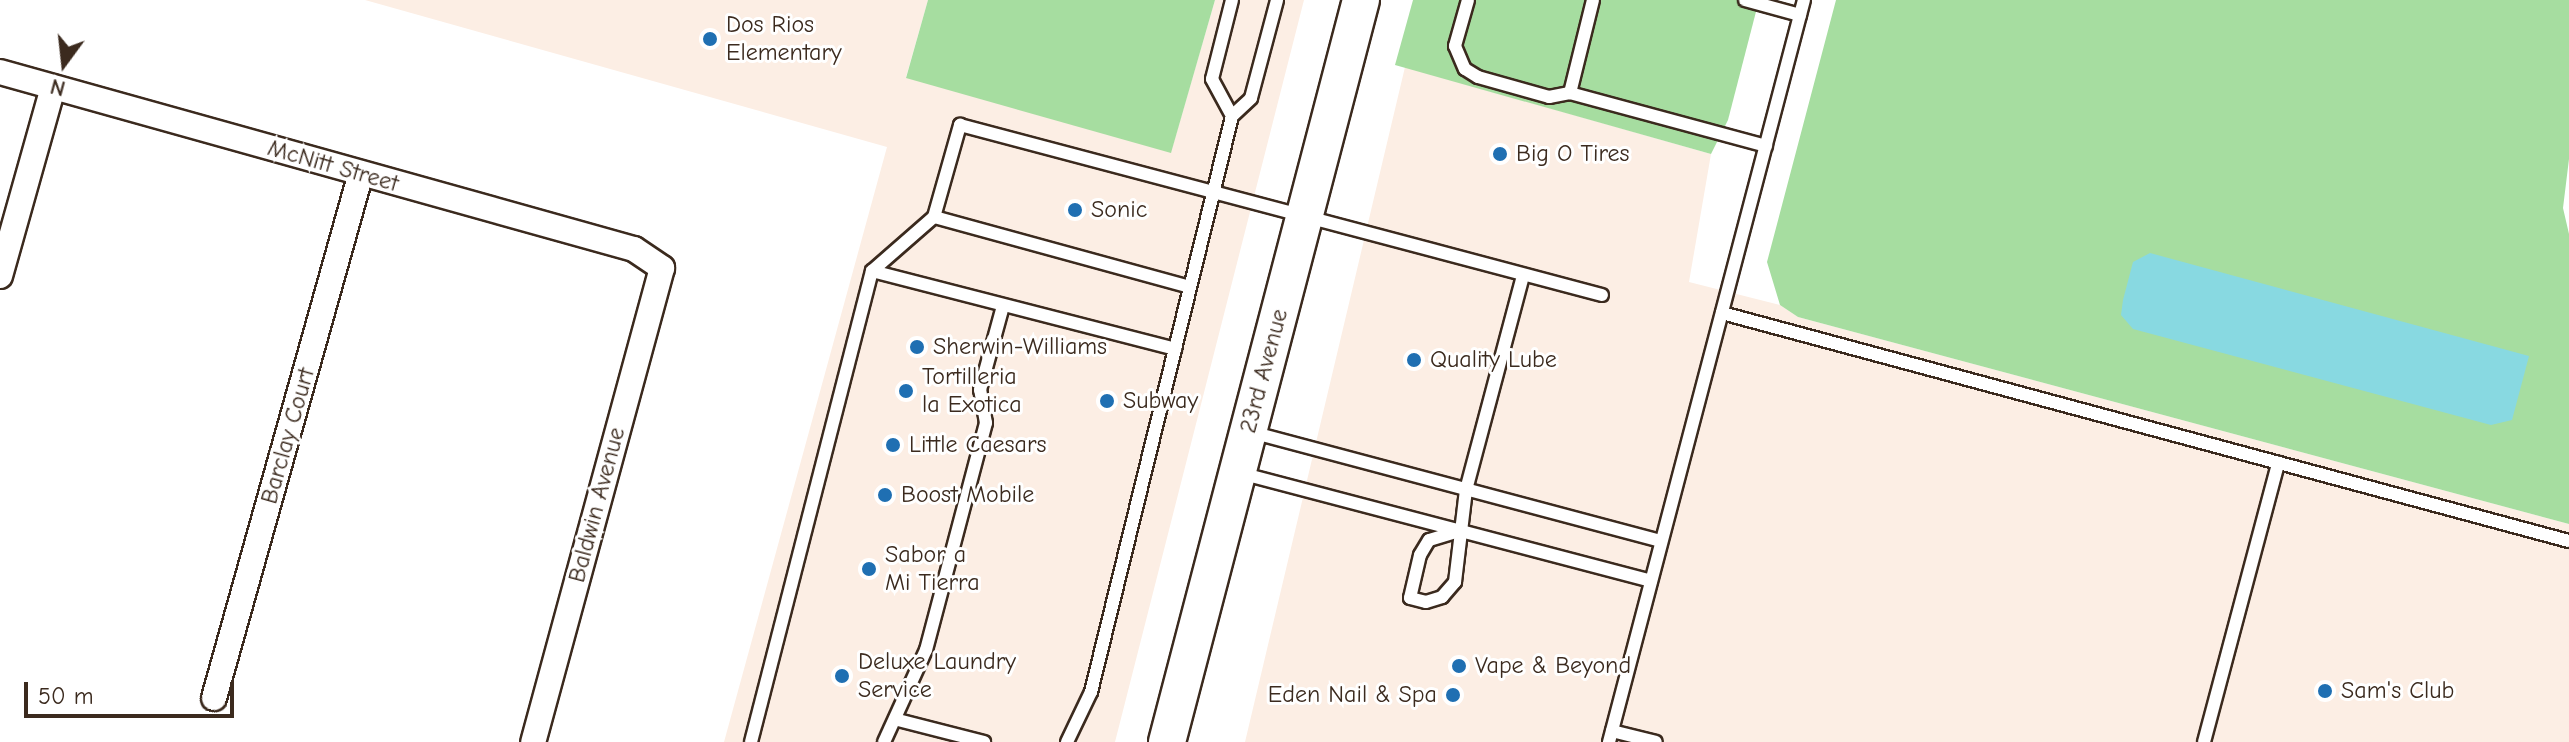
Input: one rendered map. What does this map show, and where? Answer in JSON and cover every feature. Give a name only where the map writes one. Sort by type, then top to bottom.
[{"type":"main road","name":"23rd Avenue","points":[[1167,742],[1361,0]]},
{"type":"street","name":"McNitt Street","points":[[0,72],[634,249],[662,268]]},
{"type":"street","points":[[0,276],[53,87]]},
{"type":"street","name":"Barclay Court","points":[[214,698],[361,173]]},
{"type":"street","name":"Baldwin Avenue","points":[[533,742],[662,268]]},
{"type":"lane","points":[[1232,0],[1212,79],[1232,116]]},
{"type":"lane","points":[[1067,742],[1091,692],[1232,116],[1251,98],[1277,0]]},
{"type":"lane","points":[[1468,0],[1455,46],[1465,69],[1478,77],[1549,97],[1570,93],[1766,146]]},
{"type":"lane","points":[[1570,93],[1593,0]]},
{"type":"lane","points":[[1745,0],[1800,15]]},
{"type":"lane","points":[[1656,742],[1610,736],[1804,0]]},
{"type":"lane","points":[[751,742],[872,271],[934,217],[960,125],[1303,219],[1602,295]]},
{"type":"lane","points":[[934,217],[1190,287]]},
{"type":"lane","points":[[872,271],[1175,349]]},
{"type":"lane","points":[[1459,531],[1429,540],[1420,555],[1410,598],[1426,602],[1442,597],[1455,582],[1466,490],[1523,276]]},
{"type":"lane","points":[[884,742],[898,720],[926,650],[986,423],[980,390],[1003,306]]},
{"type":"lane","points":[[1722,313],[2569,541]]},
{"type":"lane","points":[[1248,431],[1661,541]]},
{"type":"lane","points":[[2204,742],[2278,463]]},
{"type":"lane","points":[[1237,472],[1651,581]]},
{"type":"lane","points":[[898,720],[984,742]]},
{"type":"shaded area","points":[[365,0],[928,0],[906,77],[1171,152],[1215,0],[1304,0],[1115,742],[724,742],[887,147]]},
{"type":"shaded area","points":[[1405,67],[1711,154],[1689,282],[1780,305],[1798,317],[2569,524],[2569,742],[1245,742]]},
{"type":"green space","points":[[928,0],[1215,0],[1171,153],[906,78]]},
{"type":"green space","points":[[1413,0],[1759,0],[1728,120],[1711,154],[1395,65]]},
{"type":"green space","points":[[1836,0],[2569,0],[2569,159],[2563,208],[2569,234],[2569,524],[1798,317],[1780,305],[1767,262]]},
{"type":"water","points":[[2150,253],[2529,356],[2512,420],[2491,425],[2133,329],[2121,315],[2123,300],[2133,262]]},
{"type":"place","name":"Dos Rios Elementary","points":[[710,39]]},
{"type":"place","name":"Big O Tires","points":[[1500,154]]},
{"type":"place","name":"Sonic","points":[[1075,210]]},
{"type":"place","name":"Sherwin-Williams","points":[[917,347]]},
{"type":"place","name":"Quality Lube","points":[[1414,360]]},
{"type":"place","name":"Tortilleria la Exotica","points":[[906,391]]},
{"type":"place","name":"Subway","points":[[1107,401]]},
{"type":"place","name":"Little Caesars","points":[[893,445]]},
{"type":"place","name":"Boost Mobile","points":[[885,495]]},
{"type":"place","name":"Sabor a Mi Tierra","points":[[869,569]]},
{"type":"place","name":"Vape & Beyond","points":[[1459,666]]},
{"type":"place","name":"Deluxe Laundry Service","points":[[842,676]]},
{"type":"place","name":"Sam's Club","points":[[2325,691]]},
{"type":"place","name":"Eden Nail & Spa","points":[[1453,695]]}]
